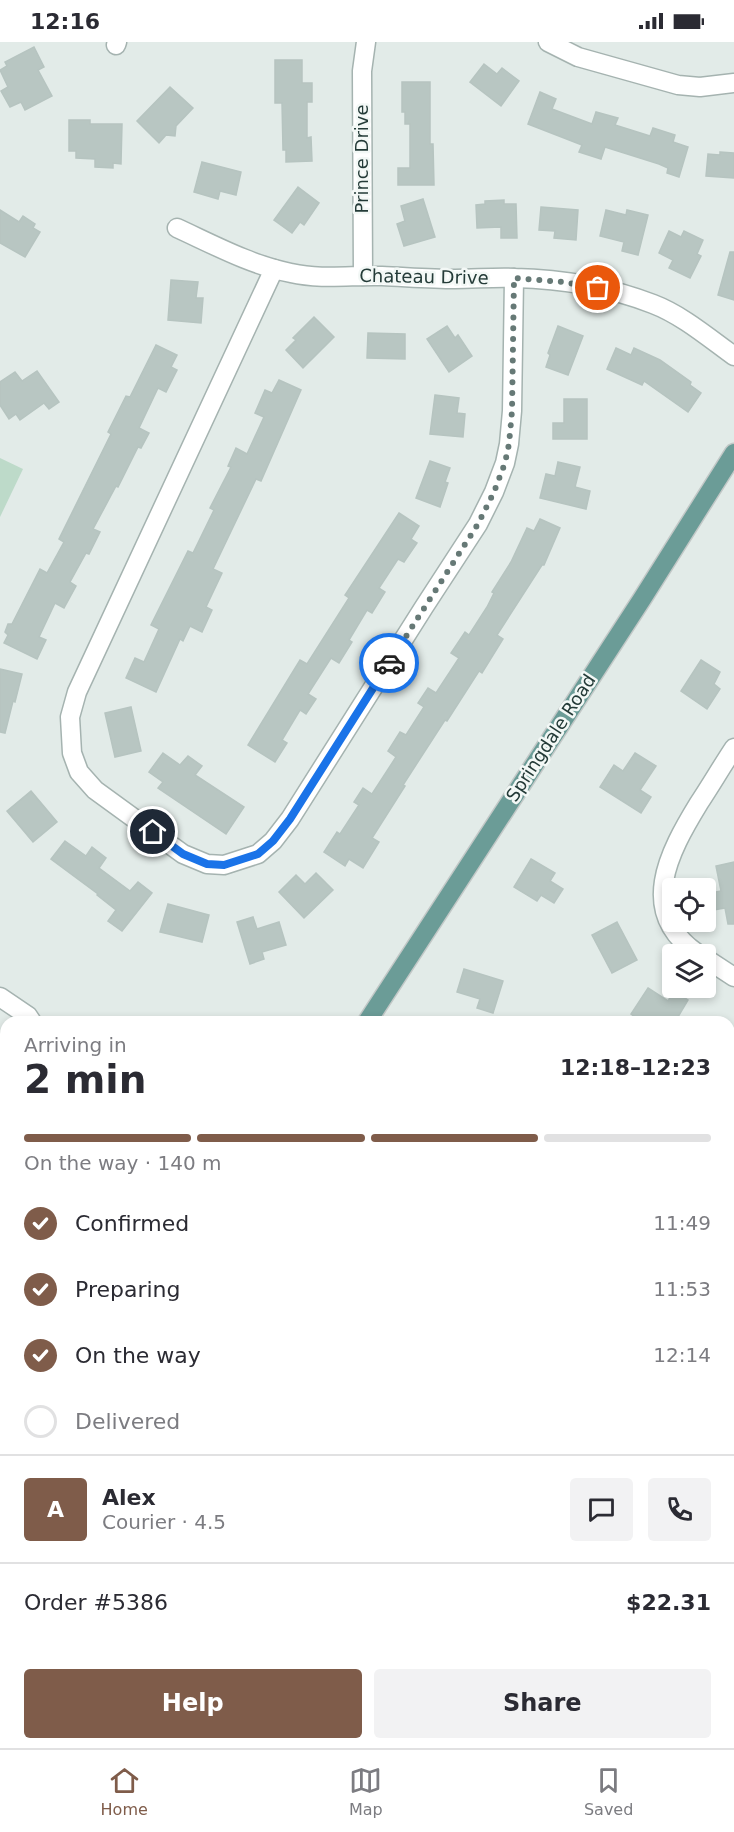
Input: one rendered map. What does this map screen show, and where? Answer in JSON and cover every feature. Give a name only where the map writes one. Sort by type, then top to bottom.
[{"type":"main road","name":"Springdale Road","points":[[371,1016],[734,453]]},
{"type":"street","name":"Prince Drive","points":[[363,276],[362,71],[366,42]]},
{"type":"street","points":[[548,42],[578,57],[678,85],[700,87],[734,82]]},
{"type":"street","name":"Chateau Drive","points":[[177,228],[230,252],[293,274],[329,278],[363,276],[514,278],[563,282],[598,288],[655,304],[734,356]]},
{"type":"street","points":[[274,269],[77,692],[70,717],[72,753],[79,772],[95,790],[183,854],[207,864],[224,865],[258,854],[273,841],[290,819],[478,524],[494,492],[505,463],[509,444],[512,411],[514,278]]},
{"type":"street","points":[[687,944],[679,937],[669,921],[664,906],[662,887],[666,866],[684,827],[734,748]]},
{"type":"street","points":[[716,965],[734,977]]},
{"type":"street","points":[[0,997],[28,1016]]},
{"type":"green space","points":[[0,458],[23,469],[0,517]]},
{"type":"building","points":[[34,47],[44,67],[38,70],[52,96],[25,110],[21,102],[10,107],[1,91],[8,87],[0,70],[7,66],[5,62]]},
{"type":"building","points":[[275,60],[302,60],[302,83],[312,83],[312,102],[307,102],[307,138],[311,137],[312,161],[286,162],[286,150],[283,150],[282,103],[275,103]]},
{"type":"building","points":[[484,64],[497,74],[502,68],[519,81],[501,106],[470,82]]},
{"type":"building","points":[[402,82],[430,82],[430,144],[433,144],[434,185],[398,185],[398,168],[410,168],[410,124],[405,124],[405,112],[402,112]]},
{"type":"building","points":[[170,87],[193,108],[176,126],[175,136],[166,135],[159,143],[137,121]]},
{"type":"building","points":[[540,92],[556,99],[552,109],[592,124],[596,112],[618,118],[615,125],[650,136],[653,128],[675,135],[673,142],[688,147],[679,177],[667,173],[668,168],[659,164],[605,147],[601,159],[579,152],[582,145],[528,124]]},
{"type":"building","points":[[69,120],[90,120],[90,124],[122,124],[121,164],[113,163],[113,168],[95,167],[95,159],[76,158],[76,151],[69,151]]},
{"type":"building","points":[[720,152],[734,153],[734,178],[706,176],[708,154],[720,155]]},
{"type":"building","points":[[202,162],[241,172],[236,195],[220,191],[218,199],[194,192]]},
{"type":"building","points":[[298,187],[319,203],[304,225],[300,222],[292,233],[274,220]]},
{"type":"building","points":[[423,199],[435,237],[404,246],[397,224],[405,221],[401,206]]},
{"type":"building","points":[[504,200],[504,204],[516,204],[517,238],[501,238],[501,227],[477,228],[476,205],[485,204],[485,201]]},
{"type":"building","points":[[541,207],[578,210],[576,240],[554,238],[555,231],[539,230]]},
{"type":"building","points":[[0,210],[19,222],[23,216],[35,224],[33,228],[40,232],[25,257],[0,243]]},
{"type":"building","points":[[606,210],[626,215],[627,210],[648,215],[638,255],[622,251],[624,242],[600,236]]},
{"type":"building","points":[[669,231],[681,237],[684,231],[703,240],[697,254],[701,256],[690,278],[669,268],[673,260],[659,253]]},
{"type":"building","points":[[730,252],[734,252],[734,300],[718,295]]},
{"type":"building","points":[[171,280],[198,282],[196,298],[203,298],[201,323],[168,320]]},
{"type":"building","points":[[314,317],[334,337],[303,368],[286,350],[296,340],[293,338]]},
{"type":"building","points":[[447,326],[455,338],[458,335],[472,356],[449,372],[427,339]]},
{"type":"building","points":[[558,326],[583,336],[568,375],[546,367],[550,355],[548,353]]},
{"type":"building","points":[[368,333],[405,334],[405,359],[367,358]]},
{"type":"building","points":[[156,345],[177,355],[171,367],[177,370],[166,392],[158,388],[139,428],[149,433],[141,448],[138,447],[93,529],[100,532],[89,554],[86,553],[70,582],[76,586],[64,608],[55,603],[39,637],[46,640],[37,659],[4,643],[8,635],[5,632],[8,624],[12,624],[40,569],[47,573],[64,542],[59,539],[111,434],[108,432],[126,396],[130,397]]},
{"type":"building","points":[[616,348],[631,355],[634,348],[660,360],[691,382],[690,385],[701,393],[688,412],[644,381],[642,385],[607,369]]},
{"type":"building","points":[[37,371],[59,402],[49,409],[44,403],[20,420],[16,414],[9,419],[0,405],[0,382],[15,372],[22,381]]},
{"type":"building","points":[[279,380],[301,390],[261,481],[256,479],[213,569],[222,573],[206,607],[212,610],[202,632],[190,626],[183,641],[180,639],[156,692],[126,678],[135,658],[144,662],[159,629],[151,625],[188,551],[193,553],[214,510],[210,508],[231,467],[228,466],[236,448],[247,454],[264,417],[255,413],[265,390],[272,393]]},
{"type":"building","points":[[435,395],[459,398],[457,413],[465,414],[463,437],[430,434]]},
{"type":"building","points":[[564,399],[587,399],[587,439],[553,439],[553,423],[564,423]]},
{"type":"building","points":[[430,461],[450,468],[440,507],[416,498]]},
{"type":"building","points":[[558,462],[580,467],[575,487],[590,491],[586,509],[540,498],[546,474],[555,476]]},
{"type":"building","points":[[399,513],[419,526],[411,539],[417,543],[404,562],[398,559],[379,588],[385,592],[372,613],[367,610],[349,640],[352,642],[339,663],[331,658],[308,694],[316,699],[306,714],[300,710],[282,740],[287,743],[275,762],[248,745],[300,660],[307,664],[349,598],[345,595]]},
{"type":"building","points":[[540,519],[560,528],[544,565],[497,635],[503,639],[482,673],[479,671],[447,721],[445,720],[403,785],[405,786],[372,838],[379,842],[363,868],[349,859],[345,866],[324,852],[337,832],[340,834],[359,805],[354,802],[363,788],[372,794],[396,757],[388,751],[400,732],[406,735],[424,707],[418,703],[428,688],[436,693],[459,658],[451,653],[465,632],[469,635],[487,607],[494,593],[492,592],[511,562],[527,528],[534,531]]},
{"type":"building","points":[[701,660],[720,672],[714,684],[720,689],[707,709],[681,691]]},
{"type":"building","points":[[0,669],[22,674],[5,733],[0,732]]},
{"type":"building","points":[[131,707],[141,751],[115,757],[105,713]]},
{"type":"building","points":[[163,753],[180,765],[188,756],[202,766],[195,775],[244,807],[226,834],[158,788],[163,782],[149,772]]},
{"type":"building","points":[[635,753],[656,766],[640,790],[651,797],[641,813],[600,787],[614,765],[623,771]]},
{"type":"building","points":[[31,791],[57,822],[33,842],[7,811]]},
{"type":"building","points":[[65,841],[86,856],[92,847],[106,858],[99,868],[130,891],[138,882],[152,893],[122,931],[108,921],[116,910],[51,859]]},
{"type":"building","points":[[531,859],[555,873],[550,881],[563,889],[554,903],[541,895],[537,901],[514,887]]},
{"type":"building","points":[[734,862],[734,924],[728,924],[725,908],[716,910],[716,892],[721,891],[716,866]]},
{"type":"building","points":[[316,873],[333,890],[304,918],[279,892],[296,875],[305,884]]},
{"type":"building","points":[[168,904],[209,915],[202,942],[160,932]]},
{"type":"building","points":[[253,917],[257,929],[279,922],[286,945],[262,952],[264,959],[250,964],[237,922]]},
{"type":"building","points":[[617,922],[637,960],[612,973],[592,935]]},
{"type":"building","points":[[464,969],[503,981],[493,1013],[477,1008],[480,999],[457,992]]},
{"type":"building","points":[[648,988],[668,1001],[670,998],[688,1000],[679,1016],[634,1016],[631,1014]]},
{"type":"way so far","points":[[389,663],[478,524],[505,463],[512,411],[514,278],[563,282],[598,288]]},
{"type":"route","points":[[153,832],[183,854],[207,864],[224,865],[258,854],[273,841],[290,819],[389,663]]}]
